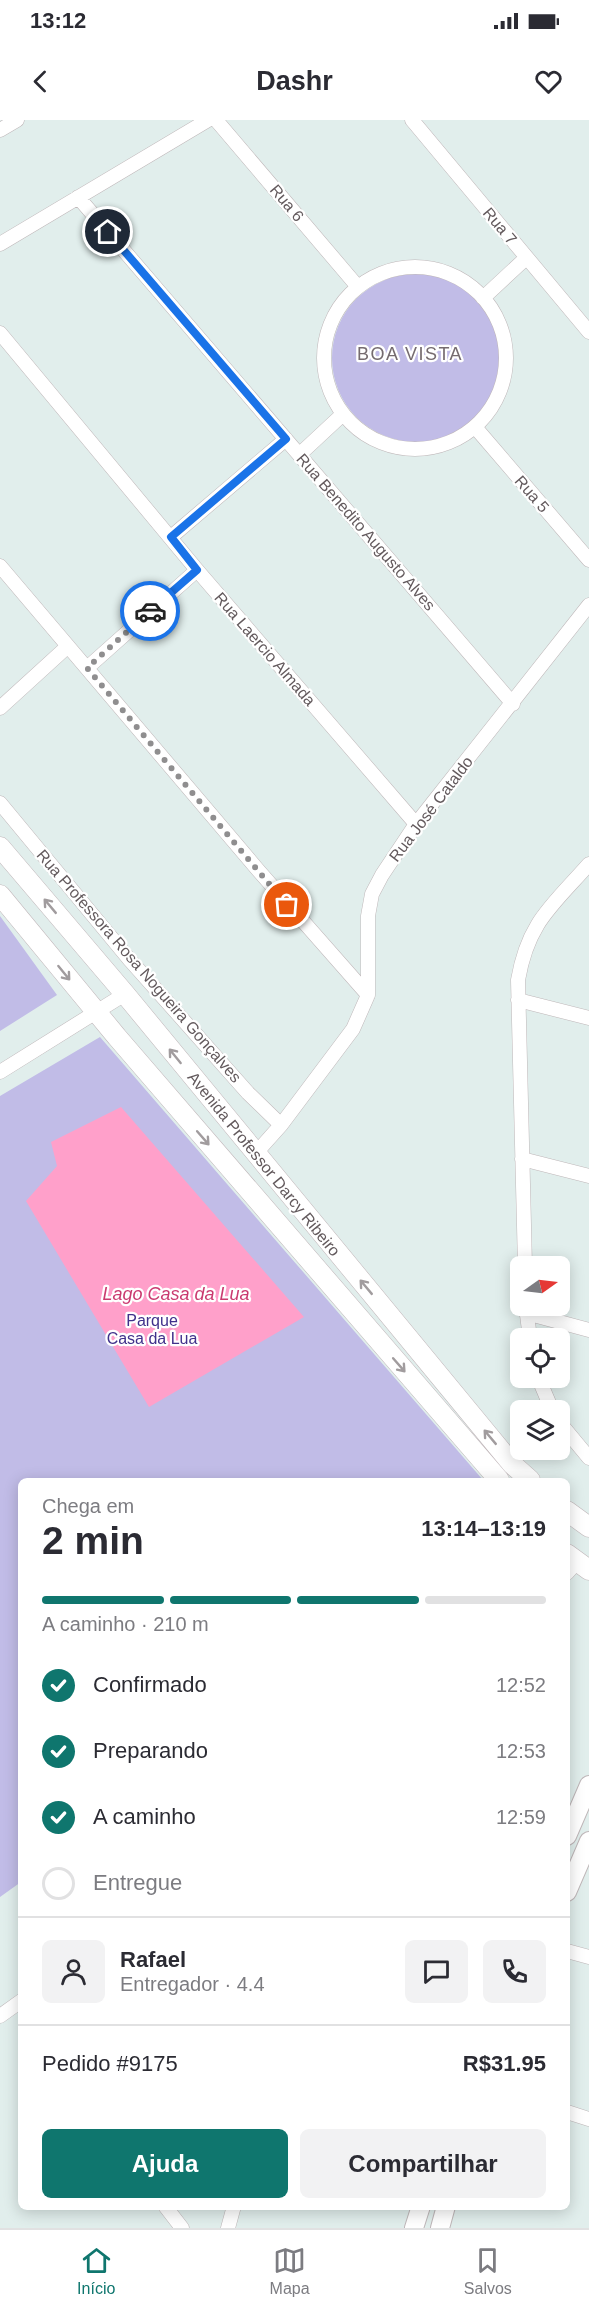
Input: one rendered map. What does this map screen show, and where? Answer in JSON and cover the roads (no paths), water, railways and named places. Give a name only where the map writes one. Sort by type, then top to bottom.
[{"type":"main road","name":"Avenida Professor Darcy Ribeiro","points":[[0,847],[125,994],[512,1464],[528,1478]]},
{"type":"main road","name":"Avenida Professor Darcy Ribeiro","points":[[0,895],[98,1013],[497,1478]]},
{"type":"main road","points":[[570,1513],[589,1527]]},
{"type":"street","points":[[0,130],[17,120]]},
{"type":"street","points":[[0,244],[207,120]]},
{"type":"street","name":"Rua 6","points":[[216,120],[358,287]]},
{"type":"street","name":"Rua 7","points":[[412,120],[589,332]]},
{"type":"street","name":"Rua Benedito Augusto Alves","points":[[78,197],[513,704]]},
{"type":"street","points":[[483,298],[526,258]]},
{"type":"street","points":[[409,267],[445,273],[462,280],[483,298],[505,340],[506,364],[502,388],[491,409],[475,427],[455,441],[431,449],[407,449],[383,444],[361,432],[343,414],[330,389],[324,362],[328,334],[339,308],[358,287],[382,273],[409,267]]},
{"type":"street","name":"Rua Laercio Almada","points":[[0,333],[197,570],[416,824]]},
{"type":"street","points":[[300,454],[343,414]]},
{"type":"street","name":"Rua 5","points":[[475,427],[589,560]]},
{"type":"street","points":[[171,537],[286,439]]},
{"type":"street","points":[[0,566],[258,870],[368,995]]},
{"type":"street","points":[[87,668],[197,570]]},
{"type":"street","name":"Rua José Cataldo","points":[[255,1154],[281,1125],[352,1029],[368,995],[368,916],[372,894],[416,824],[589,605]]},
{"type":"street","points":[[0,708],[68,646]]},
{"type":"street","name":"Rua Professora Rosa Nogueira Gonçalves","points":[[0,803],[129,958],[248,1094],[281,1125]]},
{"type":"street","points":[[525,1256],[518,980],[524,951],[537,923],[589,864]]},
{"type":"street","points":[[0,1072],[98,1013],[125,994]]},
{"type":"street","points":[[518,1000],[589,1018]]},
{"type":"street","points":[[522,1160],[589,1176]]},
{"type":"street","points":[[547,1316],[589,1330]]},
{"type":"street","points":[[570,1435],[589,1458]]},
{"type":"street","points":[[570,1829],[589,1785]]},
{"type":"street","points":[[570,1885],[589,1841]]},
{"type":"street","points":[[570,1952],[589,1957]]},
{"type":"street","points":[[0,2016],[16,2004]]},
{"type":"street","points":[[570,2113],[589,2119]]},
{"type":"street","points":[[168,2210],[182,2228]]},
{"type":"street","points":[[228,2228],[233,2210]]},
{"type":"street","points":[[414,2228],[420,2210]]},
{"type":"street","points":[[440,2228],[445,2210]]},
{"type":"water","name":"Lago Casa da Lua","points":[[121,1107],[304,1317],[149,1407],[26,1201],[57,1166],[51,1142]]},
{"type":"district","name":"BOA VISTA","points":[[410,354]]},
{"type":"park label","name":"Parque Casa da Lua","points":[[152,1329]]}]
